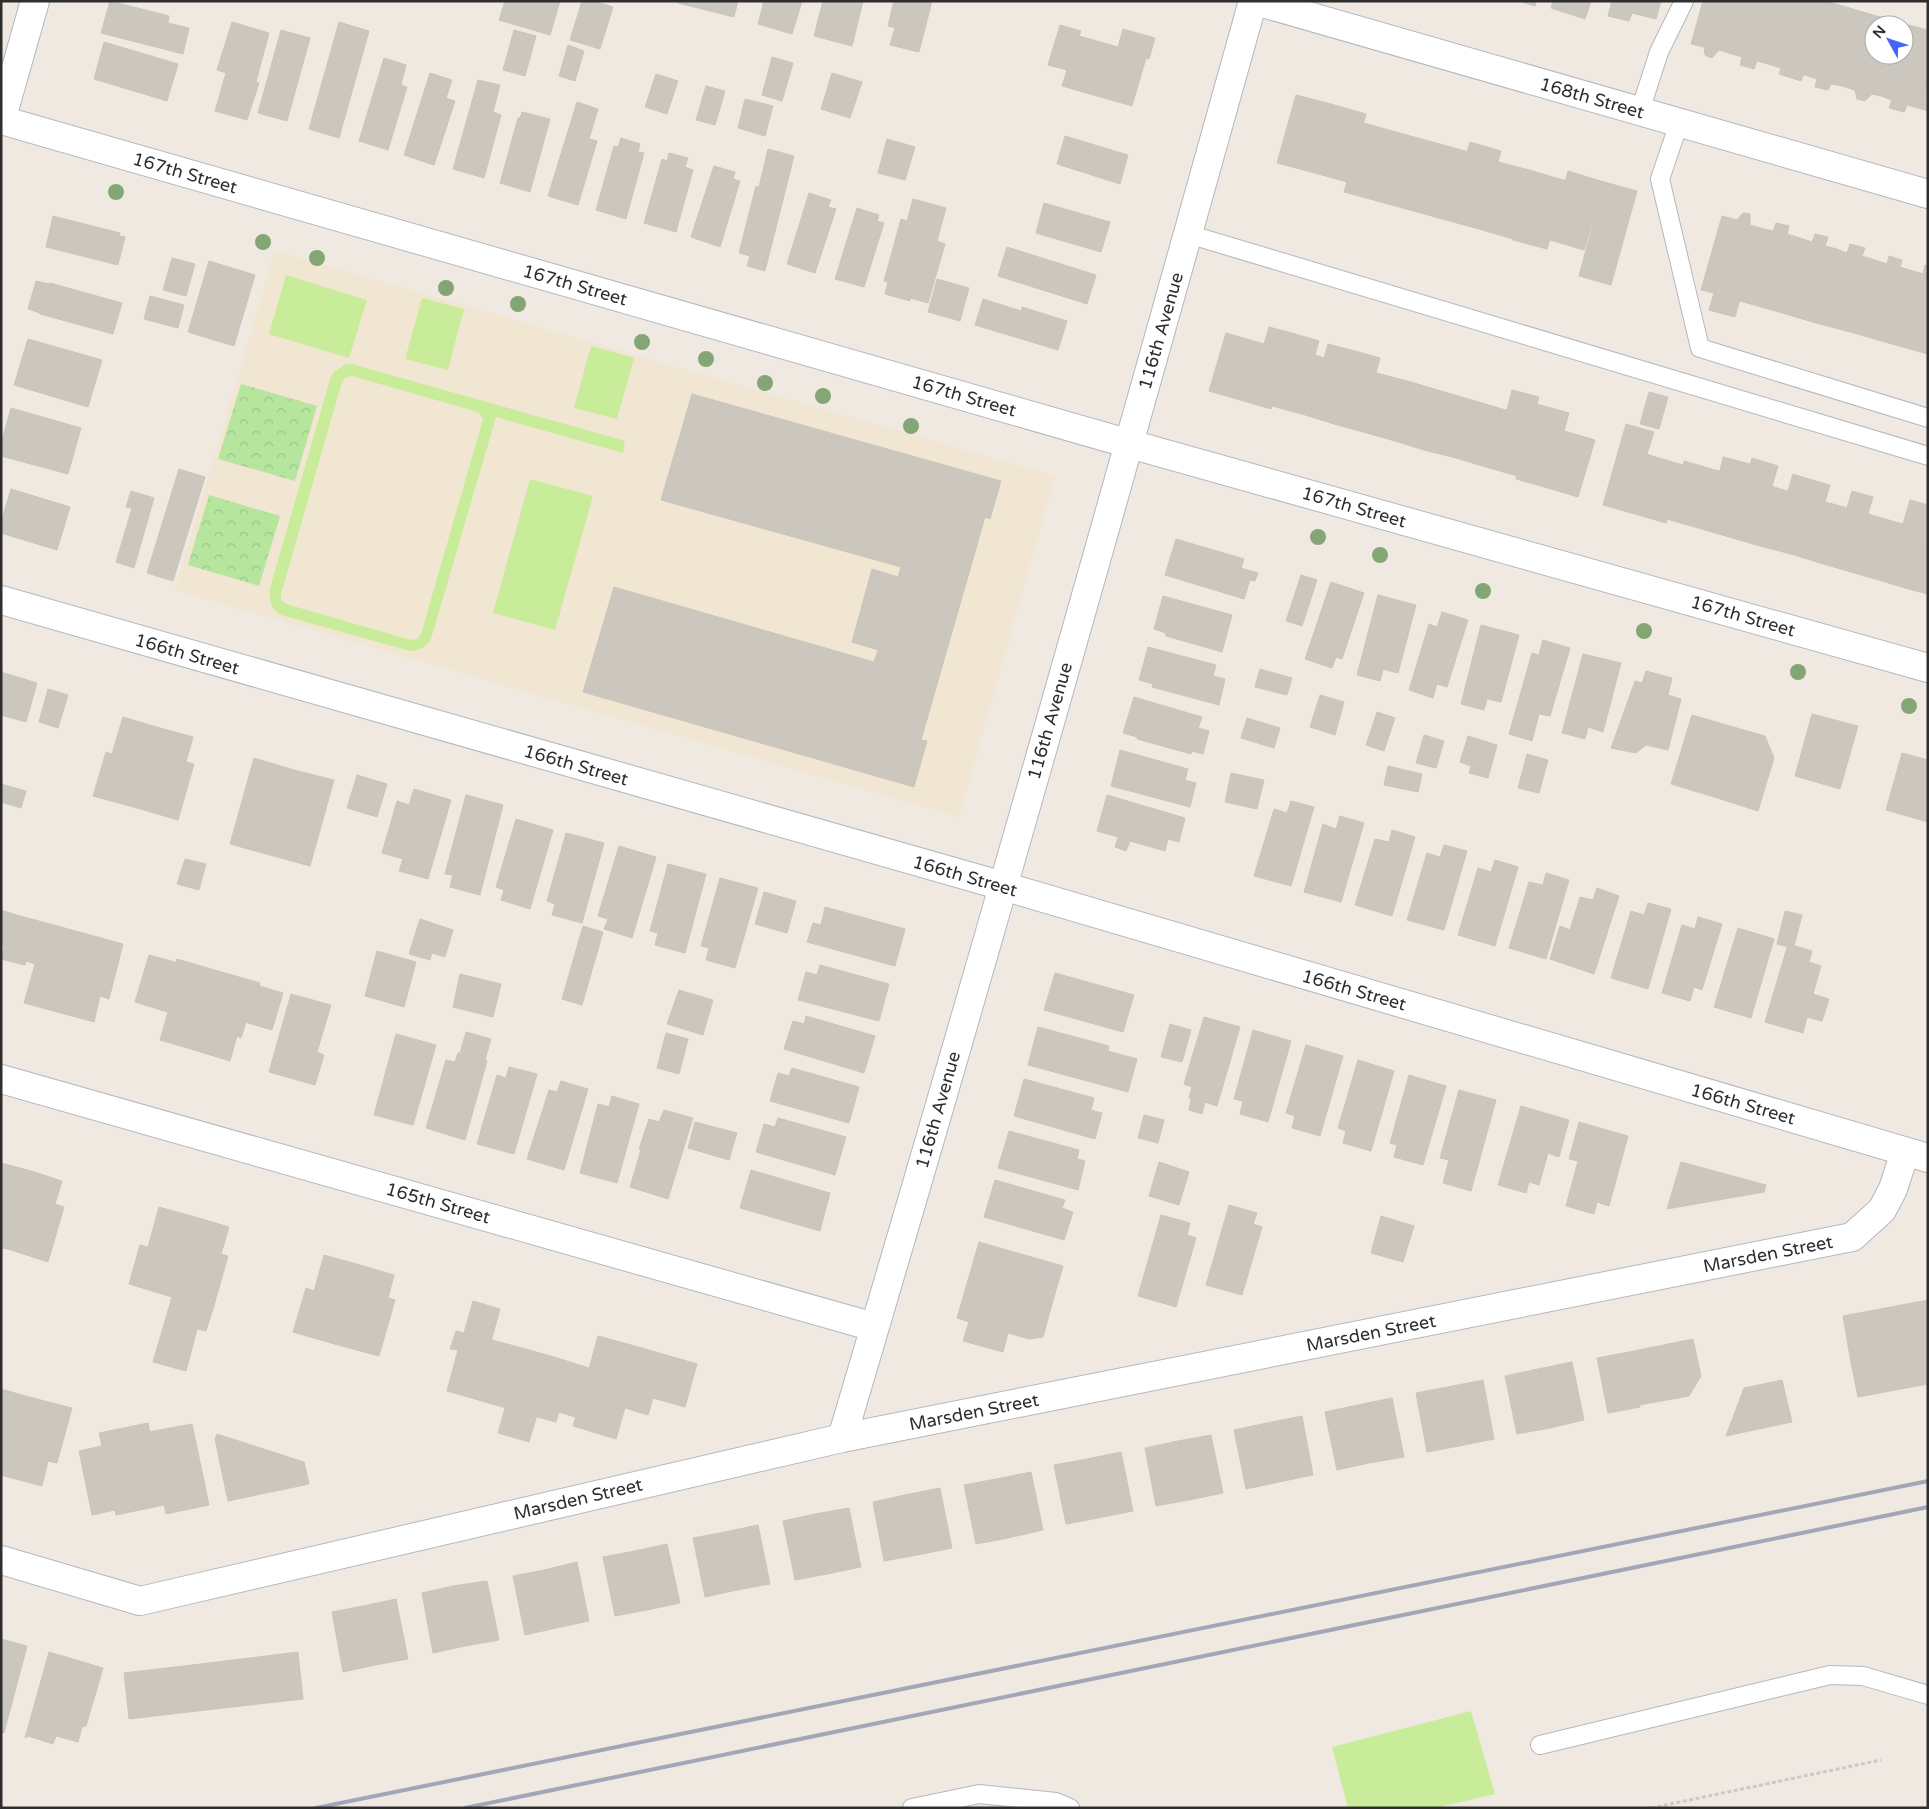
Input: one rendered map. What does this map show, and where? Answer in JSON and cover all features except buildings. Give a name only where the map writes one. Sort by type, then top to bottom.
[{"type":"street","points":[[1,120],[35,1]]},
{"type":"street","name":"168th Street","points":[[1254,1],[1928,194]]},
{"type":"street","name":"116th Avenue","points":[[842,1438],[1130,444],[1254,1]]},
{"type":"street","name":"167th Street","points":[[1,120],[1130,444],[1928,668]]},
{"type":"street","name":"166th Street","points":[[1,600],[1003,886],[1916,1155]]},
{"type":"street","name":"165th Street","points":[[1,1079],[874,1328]]},
{"type":"street","name":"Marsden Street","points":[[1,1560],[140,1601],[842,1438],[1852,1237],[1882,1210],[1916,1155]]},
{"type":"lane","points":[[1640,111],[1659,52],[1684,1]]},
{"type":"lane","points":[[1679,122],[1660,179],[1700,348],[1928,418]]},
{"type":"lane","points":[[1188,234],[1928,456]]},
{"type":"lane","points":[[1540,1745],[1830,1674],[1863,1676],[1928,1695]]},
{"type":"lane","points":[[912,1808],[979,1794],[1056,1802],[1070,1808]]},
{"type":"path","points":[[1651,1808],[1881,1760]]},
{"type":"path","points":[[1660,1806],[1664,1808]]},
{"type":"shaded area","points":[[275,251],[1055,476],[959,817],[175,590]]},
{"type":"green space","points":[[286,275],[367,300],[349,358],[269,334]]},
{"type":"green space","points":[[422,298],[464,309],[448,370],[405,359]]},
{"type":"green space","points":[[591,346],[634,358],[617,419],[574,408]]},
{"type":"green space","points":[[346,364],[352,364],[625,441],[623,453],[496,417],[431,639],[420,649],[410,651],[281,615],[274,610],[271,603],[270,588],[331,376]],"holes":[[[352,376],[478,412],[483,419],[421,634],[417,639],[411,640],[286,604],[281,600],[281,594],[342,382],[346,377]]]},
{"type":"green space","points":[[241,384],[317,406],[295,481],[218,459]]},
{"type":"green space","points":[[530,479],[593,496],[555,630],[493,613]]},
{"type":"green space","points":[[209,495],[280,516],[259,586],[188,565]]},
{"type":"green space","points":[[1471,1711],[1495,1794],[1435,1808],[1348,1808],[1332,1747]]},
{"type":"railway","points":[[316,1808],[1928,1481]]},
{"type":"railway","points":[[465,1808],[1928,1507]]}]
